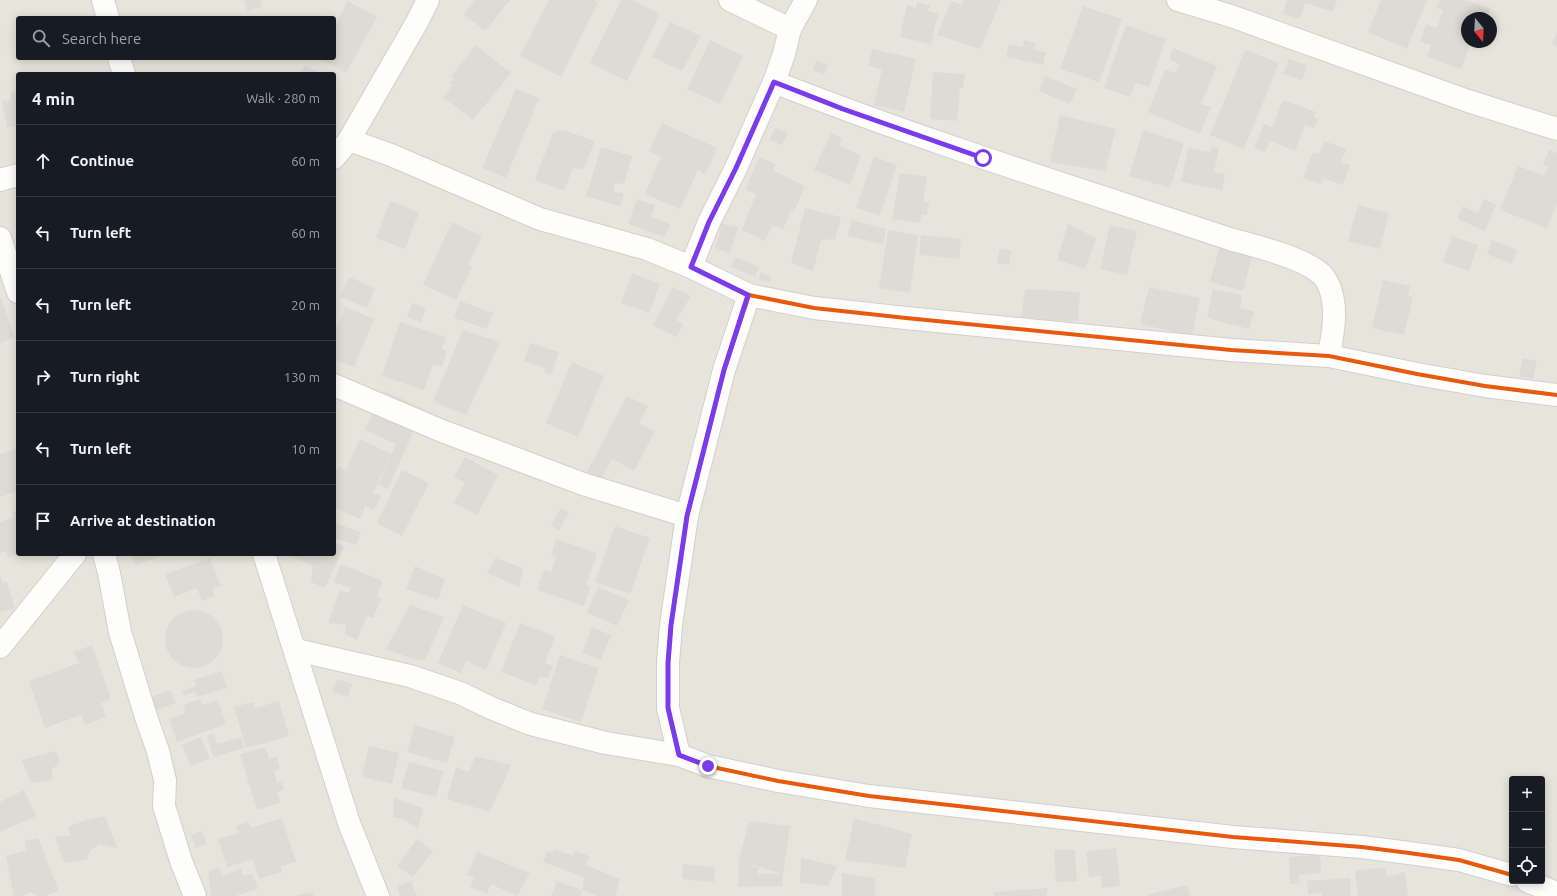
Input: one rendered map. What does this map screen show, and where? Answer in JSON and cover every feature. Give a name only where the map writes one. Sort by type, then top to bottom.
[{"type":"street","points":[[103,0],[107,16]]},
{"type":"street","points":[[336,156],[349,140],[428,0]]},
{"type":"street","points":[[730,0],[790,29]]},
{"type":"street","points":[[691,267],[709,222],[736,168],[774,82],[784,54],[790,29],[806,0]]},
{"type":"street","points":[[1178,0],[1231,16],[1461,98],[1557,129]]},
{"type":"street","points":[[120,60],[123,72]]},
{"type":"street","points":[[774,82],[843,109],[983,158],[1233,240],[1265,248],[1301,262],[1324,277],[1333,299],[1334,326],[1329,356]]},
{"type":"street","points":[[349,140],[392,155],[540,219],[647,249],[691,267],[748,295],[814,308],[906,318],[1223,349],[1329,356],[1485,386],[1557,395]]},
{"type":"street","points":[[0,180],[16,176]]},
{"type":"street","points":[[0,238],[16,286]]},
{"type":"street","points":[[679,755],[668,708],[668,663],[671,625],[687,516],[724,370],[748,295]]},
{"type":"street","points":[[336,386],[442,431],[583,484],[687,516]]},
{"type":"street","points":[[0,647],[74,556]]},
{"type":"street","points":[[105,556],[122,639],[158,751],[165,780],[164,806],[181,861],[195,896]]},
{"type":"street","points":[[265,556],[296,650],[349,823],[378,896]]},
{"type":"street","points":[[296,650],[410,676],[460,693],[530,724],[606,743],[679,755],[708,766],[778,781],[869,796],[1233,837],[1362,847],[1459,860],[1509,874]]},
{"type":"street","points":[[1534,884],[1557,893]]},
{"type":"shaded area","points":[[0,0],[1557,0],[1557,896],[0,896]]},
{"type":"building","points":[[244,0],[260,0],[262,7],[247,11]]},
{"type":"building","points":[[475,0],[510,0],[485,31],[464,14]]},
{"type":"building","points":[[549,0],[594,0],[598,2],[561,77],[520,56]]},
{"type":"building","points":[[621,0],[632,0],[660,14],[627,81],[590,63]]},
{"type":"building","points":[[964,0],[1001,0],[980,49],[937,35],[951,1],[962,5]]},
{"type":"building","points":[[1287,0],[1337,0],[1333,12],[1305,3],[1300,19],[1283,14]]},
{"type":"building","points":[[1381,0],[1427,0],[1407,49],[1368,32]]},
{"type":"building","points":[[1440,0],[1465,0],[1491,9],[1490,12],[1461,12],[1461,48],[1469,48],[1461,69],[1427,57],[1431,45],[1420,42],[1426,24],[1437,28],[1443,10],[1437,8]]},
{"type":"building","points":[[348,1],[377,17],[346,73],[323,60],[336,60],[336,23]]},
{"type":"building","points":[[917,2],[930,5],[928,11],[938,14],[931,44],[900,37],[907,5],[916,8]]},
{"type":"building","points":[[1083,6],[1122,19],[1099,82],[1060,69]]},
{"type":"building","points":[[670,22],[701,36],[682,71],[652,57]]},
{"type":"building","points":[[1126,25],[1166,39],[1149,87],[1135,83],[1130,97],[1104,88]]},
{"type":"building","points":[[1557,32],[1557,46],[1552,44]]},
{"type":"building","points":[[710,40],[743,56],[720,104],[687,89]]},
{"type":"building","points":[[1024,40],[1036,43],[1034,50],[1046,52],[1043,65],[1006,57],[1009,44],[1023,47]]},
{"type":"building","points":[[476,45],[511,73],[473,120],[443,97],[453,85],[450,83],[454,78],[451,76]]},
{"type":"building","points":[[1173,48],[1217,66],[1201,104],[1211,107],[1200,134],[1148,112],[1165,69],[1175,73],[1179,64],[1169,59]]},
{"type":"building","points":[[872,49],[916,59],[904,112],[874,105],[882,70],[868,66]]},
{"type":"building","points":[[1245,50],[1279,63],[1244,149],[1210,135]]},
{"type":"building","points":[[1289,59],[1307,65],[1302,80],[1283,74]]},
{"type":"building","points":[[817,60],[828,65],[824,75],[813,70]]},
{"type":"building","points":[[305,65],[317,72],[301,72]]},
{"type":"building","points":[[933,72],[965,74],[963,88],[960,88],[957,121],[930,119]]},
{"type":"building","points":[[1045,76],[1077,89],[1070,104],[1039,91]]},
{"type":"building","points":[[516,89],[539,98],[506,178],[482,168]]},
{"type":"building","points":[[16,92],[16,126],[7,128],[2,101],[11,100],[10,93]]},
{"type":"building","points":[[1283,100],[1316,112],[1314,117],[1318,119],[1314,128],[1305,125],[1295,151],[1270,141],[1265,152],[1254,148],[1264,124],[1272,127]]},
{"type":"building","points":[[1060,115],[1116,129],[1105,171],[1050,162]]},
{"type":"building","points":[[662,123],[717,148],[705,175],[698,170],[680,209],[645,194],[661,157],[649,151]]},
{"type":"building","points":[[775,128],[788,133],[782,145],[769,140]]},
{"type":"building","points":[[563,130],[595,141],[583,170],[573,167],[564,191],[535,180],[553,132]]},
{"type":"building","points":[[1143,130],[1184,143],[1170,188],[1129,176]]},
{"type":"building","points":[[831,133],[842,138],[839,145],[861,156],[850,185],[814,170]]},
{"type":"building","points":[[1324,141],[1346,149],[1341,162],[1350,165],[1343,185],[1323,178],[1321,184],[1303,178],[1313,152],[1319,154]]},
{"type":"building","points":[[601,147],[632,156],[624,184],[614,183],[614,192],[624,193],[620,206],[586,196]]},
{"type":"building","points":[[1211,147],[1219,148],[1214,172],[1225,174],[1222,190],[1181,182],[1188,148],[1210,152]]},
{"type":"building","points":[[1549,150],[1557,153],[1557,203],[1547,228],[1500,210],[1518,166],[1544,176],[1548,167],[1543,165]]},
{"type":"building","points":[[759,157],[776,164],[773,170],[805,186],[794,212],[791,211],[783,230],[773,225],[765,241],[742,230],[756,194],[745,190]]},
{"type":"building","points":[[874,157],[897,165],[880,215],[856,208]]},
{"type":"building","points":[[900,173],[927,177],[923,201],[929,202],[927,215],[922,214],[920,223],[892,219]]},
{"type":"building","points":[[637,199],[655,205],[651,217],[670,224],[665,237],[628,224]]},
{"type":"building","points":[[1484,199],[1496,205],[1485,231],[1457,219],[1463,206],[1478,213]]},
{"type":"building","points":[[390,201],[419,212],[405,249],[376,238]]},
{"type":"building","points":[[1358,205],[1389,213],[1380,249],[1348,241]]},
{"type":"building","points":[[805,208],[841,217],[835,239],[821,240],[813,271],[791,263]]},
{"type":"building","points":[[852,220],[886,229],[883,244],[848,236]]},
{"type":"building","points":[[452,222],[482,236],[468,265],[472,267],[456,300],[423,285]]},
{"type":"building","points":[[722,223],[738,228],[730,253],[715,248]]},
{"type":"building","points":[[1068,224],[1096,238],[1085,269],[1057,260]]},
{"type":"building","points":[[1110,225],[1137,231],[1127,275],[1100,269]]},
{"type":"building","points":[[888,230],[918,235],[910,293],[879,288]]},
{"type":"building","points":[[921,235],[961,239],[959,259],[919,255]]},
{"type":"building","points":[[1452,236],[1478,245],[1469,271],[1443,262]]},
{"type":"building","points":[[1492,240],[1517,250],[1512,264],[1487,254]]},
{"type":"building","points":[[1220,245],[1253,253],[1243,291],[1210,282]]},
{"type":"building","points":[[1000,248],[1011,250],[1009,265],[997,263]]},
{"type":"building","points":[[735,257],[759,267],[755,277],[731,267]]},
{"type":"building","points":[[632,273],[660,284],[649,313],[621,303]]},
{"type":"building","points":[[760,273],[771,276],[770,282],[759,280]]},
{"type":"building","points":[[349,277],[375,288],[367,308],[340,297]]},
{"type":"building","points":[[1383,280],[1410,286],[1408,296],[1413,297],[1404,335],[1372,328]]},
{"type":"building","points":[[673,287],[691,296],[676,320],[683,324],[677,337],[653,326]]},
{"type":"building","points":[[1149,287],[1200,298],[1192,336],[1140,324]]},
{"type":"building","points":[[1025,289],[1080,292],[1078,321],[1021,321]]},
{"type":"building","points":[[1213,289],[1242,295],[1240,308],[1254,311],[1249,329],[1207,318]]},
{"type":"building","points":[[0,297],[15,338],[0,343]]},
{"type":"building","points":[[460,301],[493,313],[487,329],[454,318]]},
{"type":"building","points":[[412,303],[426,308],[421,322],[407,317]]},
{"type":"building","points":[[345,307],[374,319],[354,367],[336,361],[336,331]]},
{"type":"building","points":[[400,322],[446,337],[442,349],[447,351],[442,367],[433,364],[424,390],[382,376]]},
{"type":"building","points":[[463,330],[500,342],[466,415],[433,402]]},
{"type":"building","points":[[530,343],[559,352],[551,375],[544,372],[546,368],[524,361]]},
{"type":"building","points":[[1523,358],[1537,361],[1533,379],[1519,376]]},
{"type":"building","points":[[572,362],[604,376],[578,437],[546,423]]},
{"type":"building","points":[[384,391],[424,409],[419,421],[379,403]]},
{"type":"building","points":[[627,396],[648,406],[639,423],[655,431],[634,471],[612,459],[601,479],[587,472]]},
{"type":"building","points":[[374,410],[415,428],[388,489],[378,485],[396,444],[365,430]]},
{"type":"building","points":[[360,439],[391,454],[373,493],[381,496],[374,510],[365,506],[360,519],[336,508],[336,471],[339,466],[346,470]]},
{"type":"building","points":[[16,449],[16,492],[0,497],[0,454]]},
{"type":"building","points":[[465,457],[498,475],[477,515],[454,503],[465,483],[454,477]]},
{"type":"building","points":[[402,470],[429,483],[402,536],[377,523]]},
{"type":"building","points":[[561,508],[569,513],[559,530],[551,526]]},
{"type":"building","points":[[16,511],[16,555],[8,557],[6,551],[0,553],[0,522],[14,517],[12,512]]},
{"type":"building","points":[[336,524],[361,532],[356,545],[336,539]]},
{"type":"building","points":[[615,526],[650,538],[630,594],[595,582]]},
{"type":"building","points":[[556,539],[597,553],[586,585],[591,586],[584,606],[537,590],[544,569],[551,572],[556,557],[551,556]]},
{"type":"building","points":[[336,543],[344,546],[325,588],[311,582],[313,566],[291,556],[336,556]]},
{"type":"building","points":[[132,556],[160,556],[135,565]]},
{"type":"building","points":[[210,558],[221,586],[212,589],[215,596],[202,601],[197,588],[174,597],[165,574]]},
{"type":"building","points":[[495,558],[523,568],[519,587],[487,573]]},
{"type":"building","points":[[341,564],[383,581],[377,596],[381,599],[373,618],[367,616],[357,640],[345,634],[346,625],[328,623],[340,590],[348,593],[351,588],[334,582]]},
{"type":"building","points":[[415,566],[445,579],[438,600],[406,589]]},
{"type":"building","points":[[0,576],[3,583],[7,582],[15,608],[0,612]]},
{"type":"building","points":[[598,587],[629,600],[617,626],[587,613]]},
{"type":"building","points":[[410,605],[444,617],[425,660],[413,659],[386,649]]},
{"type":"building","points":[[463,605],[506,623],[486,670],[466,661],[461,673],[438,663]]},
{"type":"building","points":[[194,610],[205,612],[215,618],[221,628],[223,639],[221,650],[215,660],[205,666],[194,668],[183,666],[173,660],[167,650],[165,639],[167,628],[173,618],[183,612]]},
{"type":"building","points":[[520,623],[555,636],[545,663],[553,666],[548,679],[540,676],[536,685],[501,672]]},
{"type":"building","points":[[592,627],[611,635],[601,660],[582,653]]},
{"type":"building","points":[[92,645],[111,699],[101,703],[106,717],[85,725],[81,715],[45,728],[29,681],[79,663],[74,652]]},
{"type":"building","points":[[560,655],[599,668],[581,722],[542,709]]},
{"type":"building","points":[[222,671],[227,688],[197,697],[195,692],[184,696],[182,691],[196,686],[194,680]]},
{"type":"building","points":[[337,679],[352,684],[348,697],[332,691]]},
{"type":"building","points":[[171,690],[176,703],[152,711],[147,698]]},
{"type":"building","points":[[200,699],[202,705],[218,700],[226,724],[177,742],[169,719],[186,713],[183,705]]},
{"type":"building","points":[[279,701],[289,736],[246,748],[234,707],[253,702],[255,708]]},
{"type":"building","points":[[415,725],[455,737],[447,763],[407,752]]},
{"type":"building","points":[[214,734],[217,744],[241,737],[244,748],[213,757],[207,736]]},
{"type":"building","points":[[201,737],[210,758],[191,766],[182,745]]},
{"type":"building","points":[[369,746],[399,753],[392,784],[362,777]]},
{"type":"building","points":[[265,747],[269,759],[277,757],[280,769],[274,771],[277,783],[282,782],[284,790],[277,792],[280,803],[257,810],[240,754]]},
{"type":"building","points":[[56,751],[60,763],[52,769],[52,780],[31,783],[22,760]]},
{"type":"building","points":[[475,756],[511,765],[490,812],[447,799],[456,767],[469,772]]},
{"type":"building","points":[[409,762],[443,771],[436,797],[401,788]]},
{"type":"building","points":[[24,790],[36,816],[0,832],[0,802]]},
{"type":"building","points":[[394,798],[423,808],[418,829],[405,820],[393,817]]},
{"type":"building","points":[[105,816],[117,848],[99,844],[91,850],[87,859],[64,863],[55,837],[70,835],[68,827],[86,820]]},
{"type":"building","points":[[282,818],[296,862],[281,866],[282,872],[259,879],[253,859],[227,867],[218,839],[238,833],[236,826],[249,822],[250,828]]},
{"type":"building","points":[[854,818],[912,834],[905,868],[845,860]]},
{"type":"building","points":[[749,821],[790,826],[782,886],[738,887],[739,860]],"holes":[[[752,865],[783,874],[758,874],[758,867],[752,867]]]},
{"type":"building","points":[[202,831],[207,844],[196,848],[191,835]]},
{"type":"building","points":[[38,838],[59,891],[44,896],[37,896],[31,892],[21,896],[14,896],[6,856],[27,850],[24,841]]},
{"type":"building","points":[[417,839],[433,851],[413,877],[397,866]]},
{"type":"building","points":[[1116,848],[1120,886],[1102,888],[1101,876],[1089,877],[1086,851]]},
{"type":"building","points":[[554,849],[573,856],[575,851],[589,856],[586,865],[620,879],[615,896],[597,896],[582,890],[584,877],[543,862],[547,851],[553,853]]},
{"type":"building","points":[[1054,850],[1075,850],[1077,881],[1056,882]]},
{"type":"building","points":[[477,852],[530,873],[517,896],[491,884],[487,894],[470,887],[474,877],[467,875]]},
{"type":"building","points":[[1320,855],[1321,873],[1299,875],[1300,883],[1290,884],[1289,857]]},
{"type":"building","points":[[801,858],[837,866],[828,886],[800,883]]},
{"type":"building","points":[[683,864],[715,867],[714,882],[682,879]]},
{"type":"building","points":[[1385,867],[1387,877],[1405,872],[1408,896],[1358,896],[1355,871]]},
{"type":"building","points":[[219,868],[222,876],[241,868],[243,876],[252,873],[258,889],[235,896],[211,896],[208,871]]},
{"type":"building","points":[[842,873],[875,878],[875,896],[842,896]]},
{"type":"building","points":[[1350,878],[1351,896],[1322,896],[1322,893],[1308,894],[1307,881]]},
{"type":"building","points":[[411,881],[417,896],[400,896],[397,886]]},
{"type":"building","points":[[557,881],[582,890],[580,896],[551,896]]},
{"type":"building","points":[[1187,885],[1190,896],[1146,895]]},
{"type":"building","points":[[1048,888],[1046,896],[994,896],[994,892]]},
{"type":"building","points":[[312,892],[314,896],[297,896],[297,895]]},
{"type":"cycle path","points":[[1509,874],[1459,860],[1362,847],[1233,837],[869,796],[778,781],[708,766],[679,755],[668,708],[668,663],[671,625],[687,516],[724,370],[749,295],[814,308],[906,318],[1231,350],[1329,356],[1485,386],[1557,395]]},
{"type":"route","points":[[708,766],[679,755],[668,708],[668,663],[671,625],[687,516],[711,427],[724,370],[748,295],[691,267],[709,222],[736,168],[774,82],[843,109],[983,158]]}]
